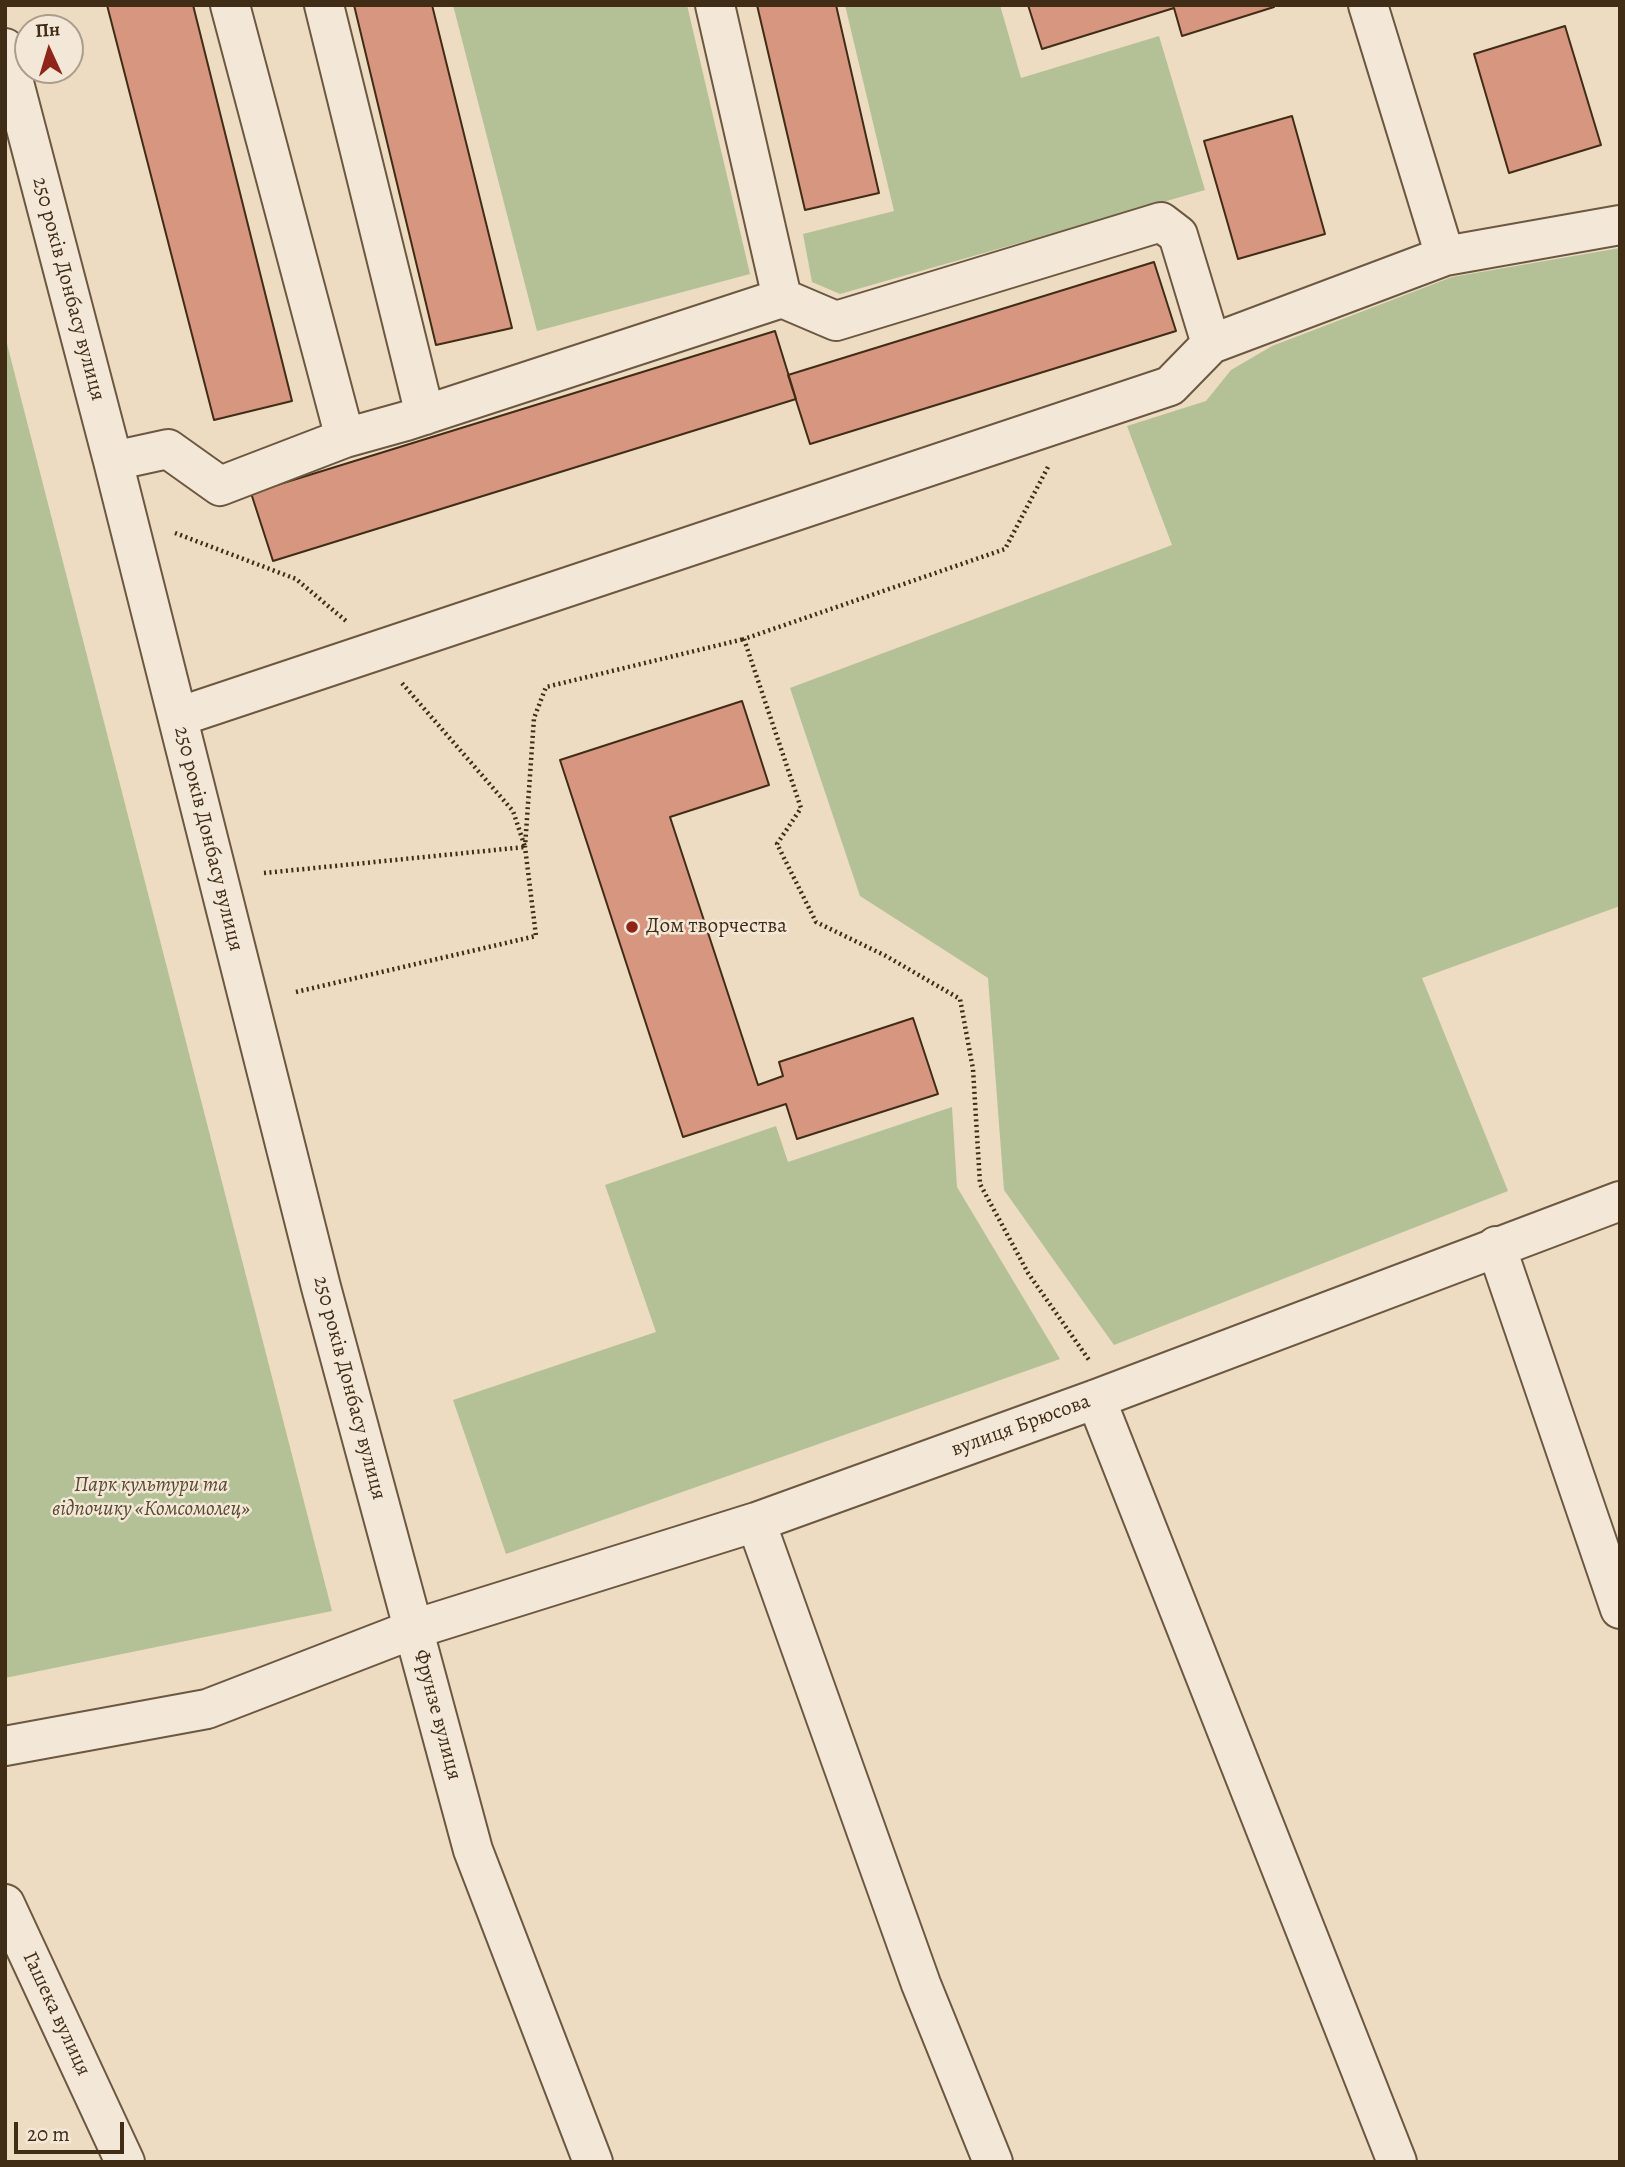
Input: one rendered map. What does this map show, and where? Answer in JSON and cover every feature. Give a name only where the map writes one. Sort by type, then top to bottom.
[{"type":"street","points":[[230,5],[345,438]]},
{"type":"street","points":[[324,5],[425,415]]},
{"type":"street","points":[[715,5],[782,298]]},
{"type":"street","points":[[1368,5],[1445,256]]},
{"type":"street","name":"250 років Донбасу вулиця","points":[[5,48],[113,461],[321,1287],[414,1629]]},
{"type":"street","points":[[113,461],[168,450],[220,486],[345,438],[425,415],[782,298],[836,321],[1161,222],[1178,235],[1211,344]]},
{"type":"street","points":[[178,717],[1170,386],[1211,344],[1445,256],[1620,225]]},
{"type":"street","name":"вулиця Брюсова","points":[[414,1629],[756,1522],[1104,1396],[1620,1201]]},
{"type":"street","points":[[1496,1246],[1620,1609]]},
{"type":"street","points":[[1104,1396],[1397,2162]]},
{"type":"street","points":[[756,1522],[916,1971],[993,2162]]},
{"type":"street","name":"Фрунзе вулиця","points":[[5,1746],[207,1709],[414,1629],[473,1850],[593,2162]]},
{"type":"street","name":"Гашека вулиця","points":[[5,1904],[125,2162]]},
{"type":"path","points":[[296,992],[536,936],[525,847],[534,718],[546,687],[744,639],[1005,549],[1075,417]]},
{"type":"path","points":[[175,533],[296,579],[354,627],[513,811],[525,847]]},
{"type":"path","points":[[744,639],[800,808],[778,844],[816,922],[886,956],[960,999],[973,1069],[980,1184],[1028,1273],[1104,1396]]},
{"type":"path","points":[[264,873],[525,847]]},
{"type":"green space","points":[[453,5],[687,5],[750,274],[537,331]]},
{"type":"green space","points":[[845,5],[1000,5],[1021,78],[1159,36],[1205,190],[840,294],[812,282],[803,234],[894,211]]},
{"type":"green space","points":[[1620,248],[1620,906],[1422,978],[1508,1191],[1114,1345],[1004,1190],[988,978],[860,896],[790,688],[1172,545],[1127,426],[1206,401],[1231,370],[1272,346],[1452,277]]},
{"type":"green space","name":"Парк культури та відпочику «Комсомолец»","points":[[5,336],[332,1611],[5,1678]]},
{"type":"green space","points":[[952,1107],[957,1187],[1060,1359],[506,1554],[453,1400],[656,1332],[605,1185],[776,1126],[788,1162]]},
{"type":"building","points":[[107,5],[193,5],[292,401],[214,420]]},
{"type":"building","points":[[354,5],[432,5],[512,328],[436,345]]},
{"type":"building","points":[[757,5],[836,5],[879,193],[805,210]]},
{"type":"building","points":[[1028,5],[1274,7],[1182,36],[1174,8],[1042,49]]},
{"type":"building","points":[[1565,26],[1601,145],[1509,173],[1474,54]]},
{"type":"building","points":[[1292,116],[1325,234],[1238,259],[1204,141]]},
{"type":"building","points":[[1154,262],[1176,331],[810,444],[788,375]]},
{"type":"building","points":[[775,331],[796,399],[273,561],[251,493]]},
{"type":"building","points":[[742,701],[769,785],[670,817],[758,1085],[783,1076],[779,1062],[913,1018],[938,1094],[797,1139],[786,1104],[683,1137],[560,760]]},
{"type":"place","name":"Дом творчества","points":[[632,927]]}]
